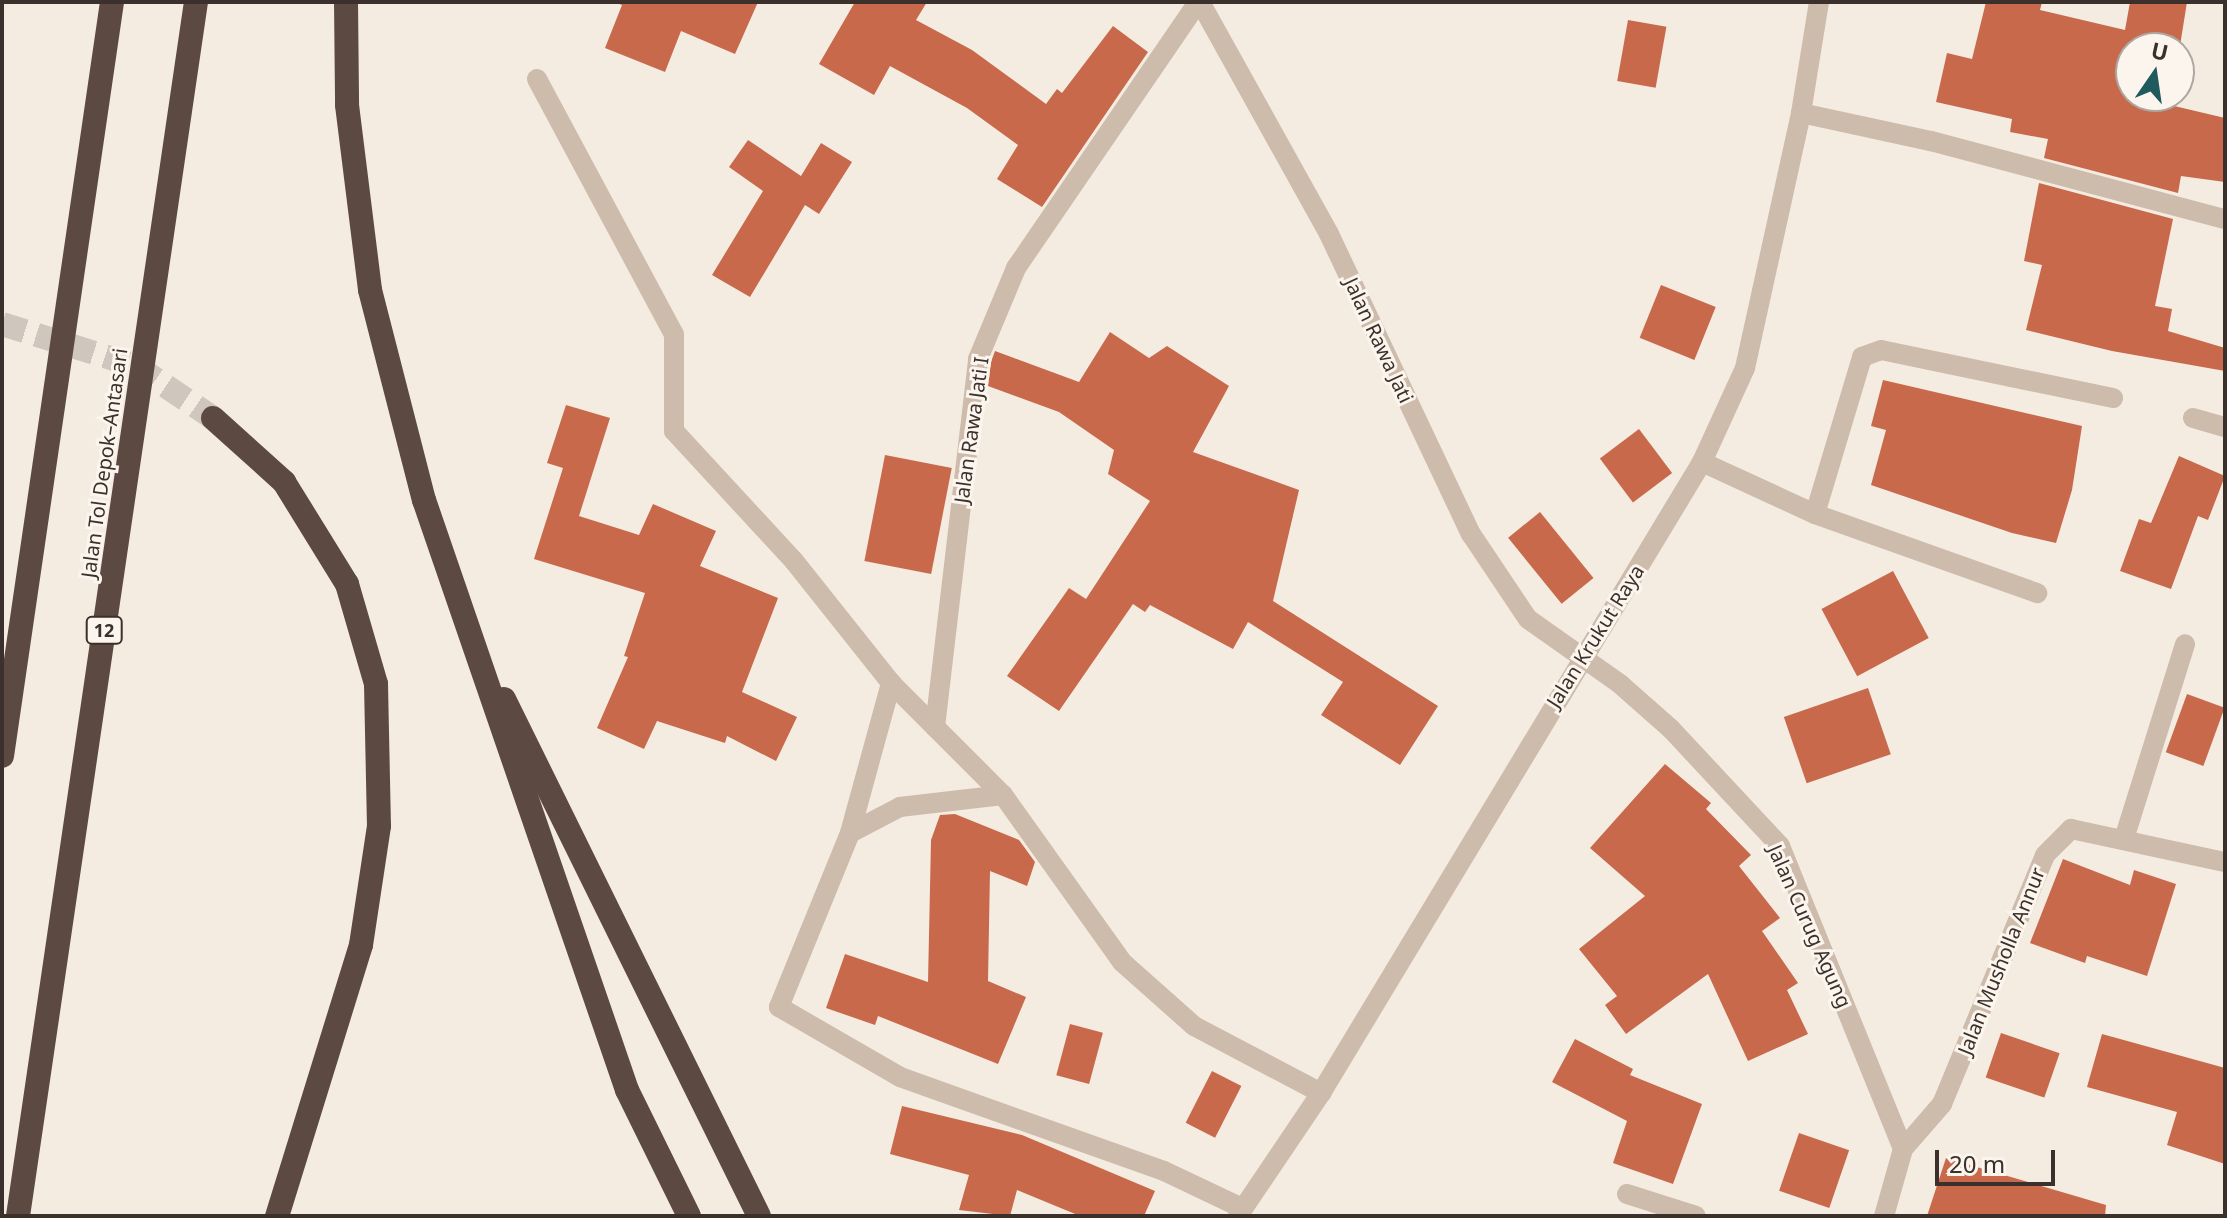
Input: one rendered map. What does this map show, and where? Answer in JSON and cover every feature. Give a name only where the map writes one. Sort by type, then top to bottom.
[{"type":"highway","points":[[2,756],[112,2]]},
{"type":"highway","name":"Jalan Tol Depok–Antasari","points":[[18,1216],[196,2]]},
{"type":"highway","points":[[346,2],[347,105],[370,290],[457,604],[627,1090],[689,1216]]},
{"type":"highway","points":[[213,418],[284,482],[339,571],[376,684],[379,826],[361,945],[277,1216]]},
{"type":"highway","points":[[457,604],[759,1216]]},
{"type":"street","name":"Jalan Rawa Jati","points":[[1199,2],[1329,234],[1471,534],[1528,619],[1581,659]]},
{"type":"street","name":"Jalan Rawa Jati I","points":[[935,727],[978,359],[1016,268],[1199,2]]},
{"type":"street","name":"Jalan Krukut Raya","points":[[1240,1212],[1321,1093],[1702,462],[1745,368],[1801,113],[1819,2]]},
{"type":"street","points":[[537,79],[674,334],[674,431],[794,561],[891,683],[1003,795],[1122,962],[1194,1026],[1321,1093]]},
{"type":"street","points":[[1801,113],[2225,219]]},
{"type":"street","points":[[1815,514],[1862,357],[1881,350],[2113,398]]},
{"type":"street","points":[[2193,418],[2225,427]]},
{"type":"street","points":[[1702,462],[1815,514],[2037,593]]},
{"type":"street","points":[[2124,839],[2185,644]]},
{"type":"street","name":"Jalan Curug Agung","points":[[1581,659],[1620,684],[1671,729],[1780,846],[1903,1149]]},
{"type":"street","points":[[891,683],[850,833],[779,1007],[900,1077],[1164,1171],[1240,1212]]},
{"type":"street","points":[[850,833],[900,807],[1003,795]]},
{"type":"street","name":"Jalan Musholla Annur","points":[[1903,1149],[1942,1104],[2045,855],[2071,829],[2225,862]]},
{"type":"street","points":[[1884,1216],[1903,1149]]},
{"type":"street","points":[[1627,1194],[1696,1216]]},
{"type":"building","points":[[614,2],[758,2],[735,54],[681,31],[665,72],[605,48],[622,5]]},
{"type":"building","points":[[855,2],[927,2],[916,20],[972,50],[1046,104],[1057,89],[1062,93],[1113,26],[1148,52],[1042,207],[997,179],[1018,145],[967,108],[890,66],[874,95],[819,64]]},
{"type":"building","points":[[1986,2],[2042,2],[2040,10],[2125,30],[2130,2],[2187,2],[2182,32],[2115,32],[2115,112],[2195,111],[2225,118],[2225,182],[2181,176],[2178,193],[2044,158],[2048,139],[2010,132],[2012,119],[1936,102],[1947,53],[1972,59]]},
{"type":"building","points":[[1628,20],[1666,27],[1656,88],[1617,81]]},
{"type":"building","points":[[748,140],[801,176],[821,143],[852,162],[819,214],[805,205],[750,297],[712,275],[763,191],[729,167]]},
{"type":"building","points":[[2039,183],[2173,219],[2155,306],[2172,309],[2168,331],[2225,348],[2225,371],[2112,351],[2026,330],[2042,265],[2024,261]]},
{"type":"building","points":[[1661,285],[1716,307],[1694,360],[1640,338]]},
{"type":"building","points":[[1110,332],[1149,358],[1167,346],[1229,386],[1193,452],[1299,490],[1273,601],[1438,706],[1400,765],[1321,715],[1343,682],[1248,622],[1233,649],[1150,605],[1145,612],[1133,604],[1059,711],[1007,676],[1069,588],[1086,599],[1150,501],[1108,474],[1114,450],[1059,412],[988,386],[991,362],[995,351],[1079,382]]},
{"type":"building","points":[[1883,380],[2082,426],[2072,490],[2056,543],[2012,533],[1871,485],[1886,430],[1871,426]]},
{"type":"building","points":[[566,405],[610,418],[579,516],[639,535],[653,504],[716,531],[700,566],[778,598],[742,692],[797,717],[776,761],[727,736],[725,743],[657,721],[644,749],[597,728],[628,657],[624,656],[645,593],[534,559],[563,468],[547,463]]},
{"type":"building","points":[[1639,429],[1672,473],[1633,502],[1600,458]]},
{"type":"building","points":[[885,455],[952,468],[931,574],[864,561]]},
{"type":"building","points":[[2179,456],[2225,476],[2208,520],[2198,516],[2171,589],[2120,571],[2139,519],[2151,523]]},
{"type":"building","points":[[1540,512],[1593,578],[1562,604],[1508,538]]},
{"type":"building","points":[[1893,571],[1929,638],[1857,676],[1821,609]]},
{"type":"building","points":[[1868,688],[1891,754],[1807,783],[1784,717]]},
{"type":"building","points":[[2187,694],[2225,708],[2203,766],[2166,752]]},
{"type":"building","points":[[1665,764],[1711,803],[1706,809],[1751,855],[1739,866],[1780,918],[1762,931],[1798,983],[1787,990],[1808,1034],[1748,1061],[1708,974],[1626,1034],[1605,1005],[1617,996],[1579,949],[1645,896],[1590,848]]},
{"type":"building","points":[[955,814],[1019,840],[1035,862],[1027,886],[990,871],[988,981],[1026,997],[998,1064],[878,1016],[875,1025],[826,1008],[845,954],[928,982],[931,840],[940,815]]},
{"type":"building","points":[[2063,859],[2130,885],[2134,870],[2176,884],[2147,976],[2087,956],[2085,963],[2030,943]]},
{"type":"building","points":[[1070,1024],[1103,1033],[1089,1084],[1056,1075]]},
{"type":"building","points":[[2001,1033],[2060,1053],[2044,1098],[1986,1077]]},
{"type":"building","points":[[2102,1034],[2225,1068],[2225,1164],[2167,1145],[2177,1112],[2087,1087]]},
{"type":"building","points":[[1575,1039],[1633,1069],[1630,1075],[1702,1104],[1673,1184],[1613,1163],[1627,1121],[1552,1082]]},
{"type":"building","points":[[1212,1071],[1241,1086],[1215,1138],[1186,1123]]},
{"type":"building","points":[[902,1106],[1022,1135],[1155,1191],[1144,1216],[1080,1216],[1017,1190],[1010,1216],[959,1210],[969,1175],[890,1154]]},
{"type":"building","points":[[1799,1133],[1849,1150],[1829,1208],[1779,1191]]},
{"type":"building","points":[[1946,1158],[2106,1205],[2105,1216],[1927,1216]]},
{"type":"tunnel","points":[[2,324],[136,366],[213,418]]}]
